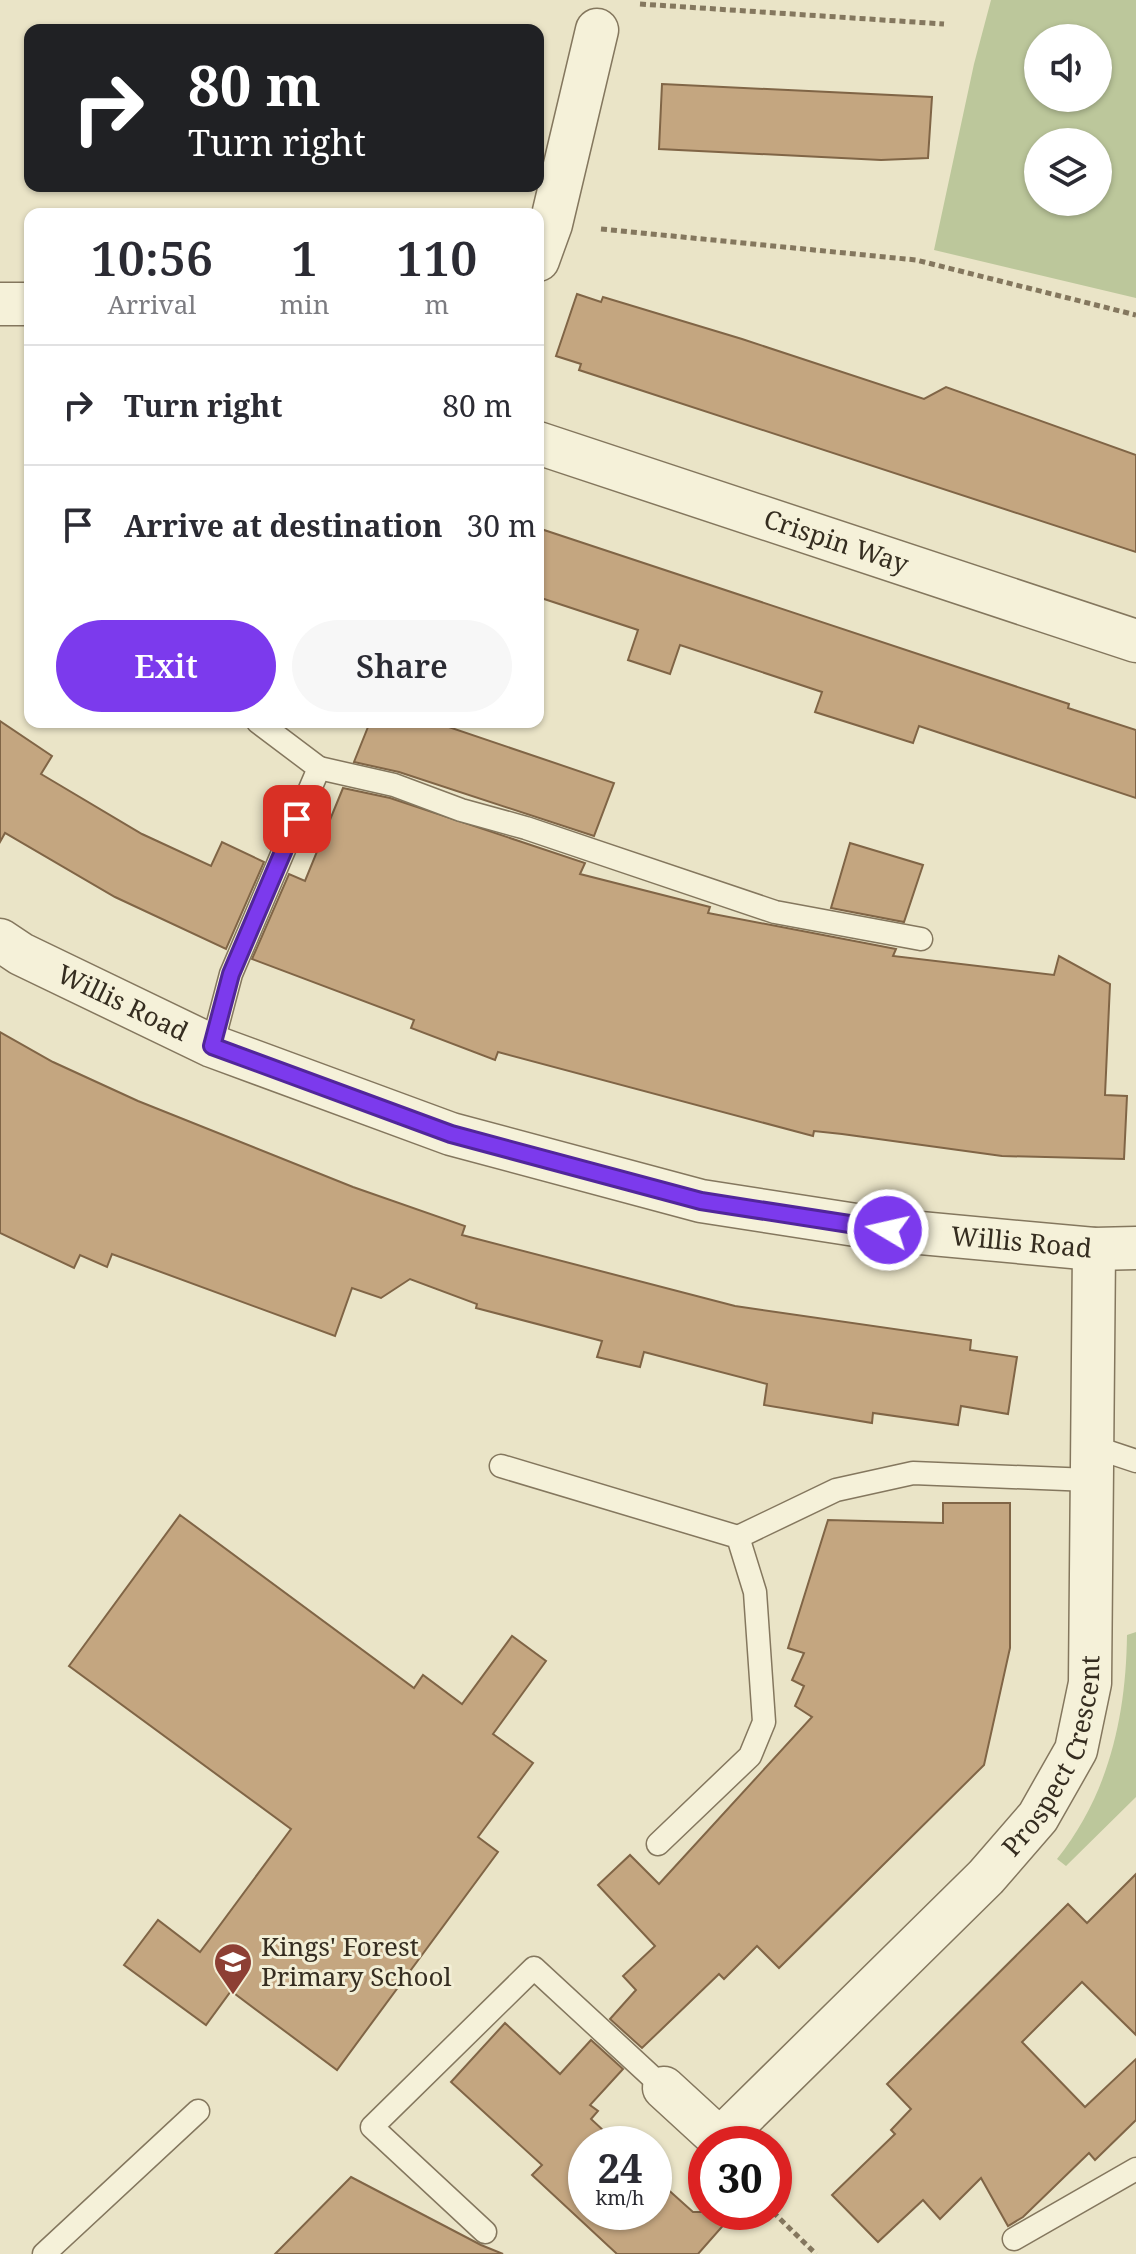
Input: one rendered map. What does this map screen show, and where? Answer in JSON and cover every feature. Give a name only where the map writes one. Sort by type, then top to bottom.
[{"type":"street","points":[[544,242],[612,17]]},
{"type":"street","points":[[0,304],[24,304]]},
{"type":"street","name":"Crispin Way","points":[[544,445],[1136,641]]},
{"type":"street","name":"Willis Road","points":[[0,940],[21,954],[212,1046],[451,1134],[701,1201],[888,1230],[1094,1249],[1136,1248]]},
{"type":"street","name":"Prospect Crescent","points":[[739,2126],[986,1877],[1038,1817],[1076,1750],[1090,1683],[1094,1249]]},
{"type":"street","name":"Prospect Crescent","points":[[664,2088],[706,2126]]},
{"type":"lane","points":[[266,728],[319,768],[394,785],[461,810],[526,828],[775,912],[921,939]]},
{"type":"lane","points":[[212,1046],[231,974],[319,768]]},
{"type":"lane","points":[[501,1466],[738,1537],[836,1490],[913,1473],[1136,1461]]},
{"type":"lane","points":[[658,1844],[750,1756],[764,1722],[755,1592],[738,1537]]},
{"type":"lane","points":[[485,2232],[372,2127],[534,1968],[664,2088]]},
{"type":"lane","points":[[44,2254],[198,2111]]},
{"type":"lane","points":[[1014,2239],[1136,2169]]},
{"type":"path","points":[[612,17],[944,24]]},
{"type":"path","points":[[544,242],[916,260],[1136,315]]},
{"type":"path","points":[[791,2230],[816,2254]]},
{"type":"green space","points":[[991,0],[1136,0],[1136,298],[934,250]]},
{"type":"green space","points":[[1136,1632],[1136,1797],[1066,1866],[1057,1859],[1090,1808],[1111,1753],[1123,1695],[1127,1635]]},
{"type":"building","points":[[662,84],[932,97],[928,158],[881,160],[659,149]]},
{"type":"building","points":[[577,294],[601,302],[603,297],[742,339],[924,399],[946,387],[1136,455],[1136,552],[579,370],[581,364],[556,356]]},
{"type":"building","points":[[544,530],[1069,704],[1068,708],[1136,730],[1136,798],[919,726],[913,743],[815,712],[822,692],[680,645],[670,674],[628,660],[638,630],[544,599]]},
{"type":"building","points":[[0,721],[52,756],[41,774],[142,834],[211,866],[222,842],[264,862],[226,949],[115,897],[5,833],[0,842]]},
{"type":"building","points":[[368,728],[452,728],[614,783],[594,836],[399,772],[354,762]]},
{"type":"building","points":[[343,788],[390,798],[585,863],[580,874],[710,907],[708,913],[896,949],[893,956],[1054,975],[1059,956],[1110,984],[1105,1095],[1127,1096],[1124,1159],[1002,1156],[814,1131],[813,1136],[498,1052],[495,1060],[411,1028],[414,1020],[252,959],[289,874],[305,881]]},
{"type":"building","points":[[850,843],[923,865],[904,922],[831,908]]},
{"type":"building","points":[[0,1032],[53,1062],[138,1101],[353,1187],[465,1226],[462,1235],[735,1306],[971,1340],[970,1350],[1017,1357],[1008,1414],[961,1406],[958,1425],[873,1413],[872,1423],[764,1405],[767,1384],[644,1352],[640,1367],[597,1357],[602,1341],[476,1308],[477,1304],[410,1279],[381,1298],[352,1288],[335,1336],[112,1254],[107,1267],[80,1255],[74,1268],[0,1233]]},
{"type":"building","points":[[943,1503],[1010,1503],[1010,1648],[984,1765],[779,1968],[757,1946],[724,1979],[719,1974],[642,2048],[610,2019],[636,1990],[623,1976],[655,1946],[598,1885],[630,1855],[659,1884],[812,1717],[795,1706],[804,1686],[792,1680],[804,1653],[788,1648],[828,1520],[943,1523]]},
{"type":"building","points":[[180,1515],[414,1688],[423,1675],[462,1704],[512,1636],[546,1661],[493,1734],[533,1763],[478,1837],[498,1852],[337,2070],[231,1991],[206,2025],[124,1965],[158,1920],[200,1952],[291,1829],[69,1666]]},
{"type":"building","points":[[1136,1874],[1136,2035],[1082,1982],[1022,2042],[1085,2107],[1136,2059],[1136,2120],[1095,2160],[1089,2153],[1023,2217],[1008,2226],[981,2178],[940,2219],[923,2200],[878,2242],[832,2195],[895,2134],[891,2130],[911,2109],[887,2084],[1068,1904],[1087,1923]]},
{"type":"building","points":[[505,2023],[560,2074],[591,2040],[623,2069],[590,2105],[598,2111],[591,2119],[599,2126],[568,2126],[568,2208],[532,2175],[542,2165],[451,2082]]},
{"type":"building","points":[[351,2177],[481,2245],[503,2254],[275,2254]]},
{"type":"building","points":[[672,2193],[688,2208],[688,2230],[719,2230],[698,2254],[617,2254],[591,2230],[672,2230]]},
{"type":"place","name":"Kings' Forest Primary School","points":[[233,1996]]},
{"type":"route","points":[[297,819],[231,974],[212,1046],[451,1134],[701,1201],[888,1230]]}]
